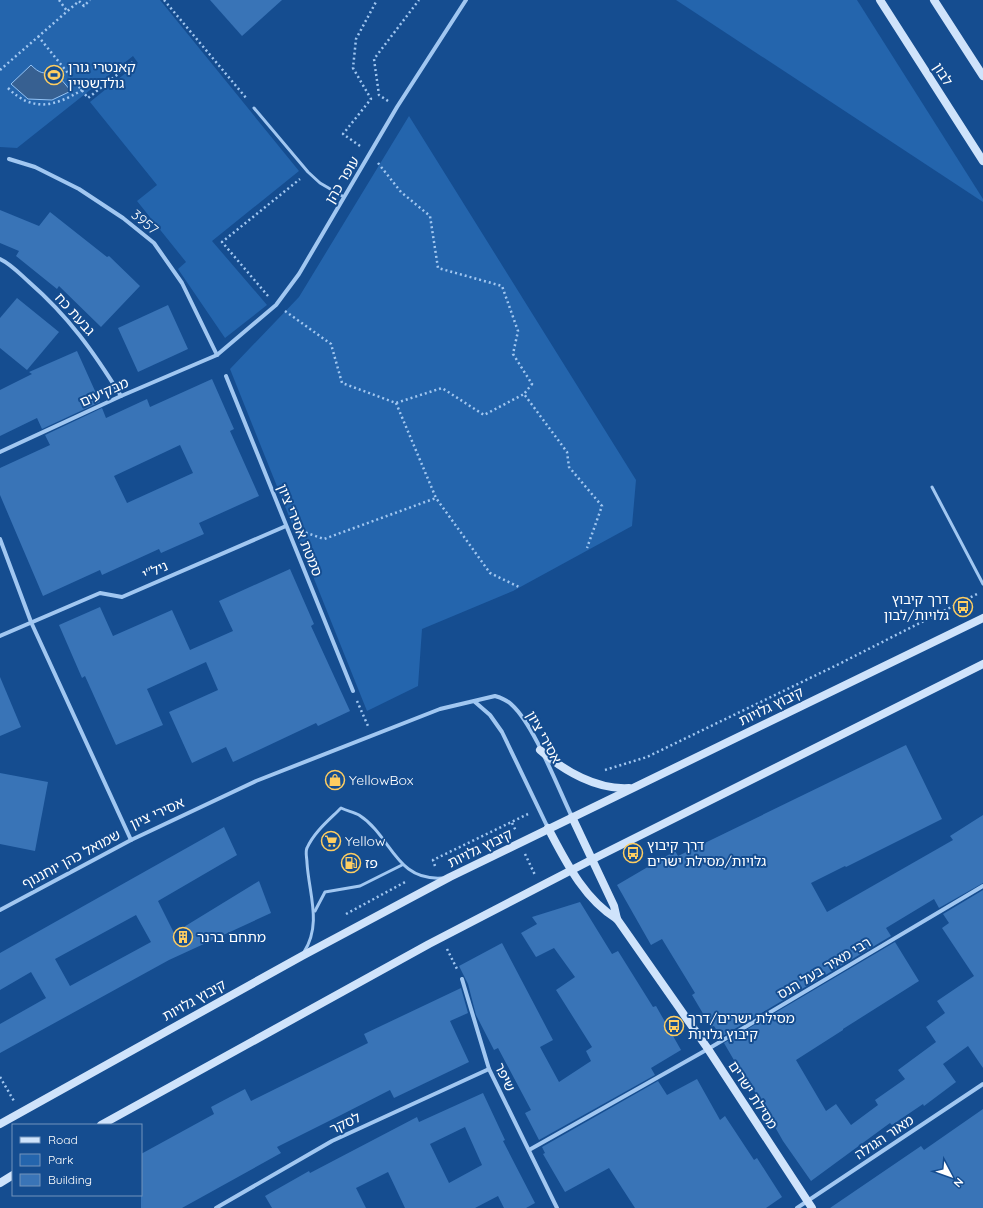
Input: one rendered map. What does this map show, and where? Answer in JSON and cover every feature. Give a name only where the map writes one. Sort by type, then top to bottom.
[{"type":"main road","name":"לבון","points":[[880,0],[983,161]]},
{"type":"main road","points":[[934,0],[983,76]]},
{"type":"main road","name":"קיבוץ גלויות","points":[[0,1124],[302,956],[450,877],[548,828],[983,618]]},
{"type":"main road","points":[[103,1124],[428,944],[593,859],[983,664]]},
{"type":"main road","points":[[540,750],[559,764],[582,777],[613,788],[634,787]]},
{"type":"main road","name":"מסילת ישרים","points":[[572,817],[614,906],[616,920]]},
{"type":"main road","name":"מסילת ישרים","points":[[548,828],[571,871],[605,912],[616,920],[708,1049],[809,1204]]},
{"type":"main road","points":[[0,1182],[12,1176]]},
{"type":"street","name":"עופר כהן","points":[[217,355],[276,305],[299,274],[397,107],[466,0]]},
{"type":"street","name":"3957","points":[[9,159],[35,167],[79,189],[123,218],[154,243],[182,283],[217,355]]},
{"type":"street","name":"גבעת כח","points":[[0,259],[35,287],[71,322],[96,356],[120,396]]},
{"type":"street","name":"מבקיעים","points":[[0,452],[120,396],[217,355]]},
{"type":"street","name":"סמטת אסירי ציון","points":[[226,376],[353,691]]},
{"type":"street","name":"ניל\"י","points":[[0,636],[100,593],[122,597],[286,526]]},
{"type":"street","name":"אסירי ציון","points":[[0,539],[31,622],[131,840],[256,781],[372,735],[440,709],[496,696],[504,699],[513,706],[523,719],[540,750],[572,817]]},
{"type":"street","points":[[475,702],[490,715],[502,732],[548,828]]},
{"type":"street","name":"שמואל כהן יוחננוף","points":[[0,910],[131,840]]},
{"type":"street","name":"רבי מאיר בעל הנס","points":[[529,1150],[708,1049],[983,886]]},
{"type":"street","name":"שיפר","points":[[462,979],[489,1069],[557,1208]]},
{"type":"street","name":"לסקר","points":[[216,1208],[332,1141],[489,1069]]},
{"type":"street","name":"מאור הגולה","points":[[797,1208],[809,1204],[983,1084]]},
{"type":"lane","points":[[254,108],[308,172],[320,183],[344,197]]},
{"type":"lane","points":[[932,487],[983,584]]},
{"type":"lane","points":[[302,956],[313,933],[315,911],[309,882],[306,849],[324,824],[342,808],[359,815],[370,825],[388,845],[402,865],[428,877],[450,877]]},
{"type":"lane","points":[[315,911],[325,892],[360,886],[402,865]]},
{"type":"path","points":[[58,0],[67,11]]},
{"type":"path","points":[[0,70],[79,1],[84,6],[90,0]]},
{"type":"path","points":[[164,0],[254,108]]},
{"type":"path","points":[[308,172],[222,242],[276,305],[331,344],[342,383],[396,403],[442,388],[484,415],[524,394],[532,384],[513,354],[518,331],[502,286],[438,268],[430,216],[401,192],[370,154],[344,134],[371,99],[353,68],[356,39],[377,0]]},
{"type":"path","points":[[397,107],[379,95],[374,59],[419,0]]},
{"type":"path","points":[[38,36],[88,98],[133,62]]},
{"type":"path","points":[[8,88],[24,101],[42,105],[62,100],[82,90]]},
{"type":"path","points":[[524,394],[567,452],[569,467],[602,506],[587,548]]},
{"type":"path","points":[[396,403],[436,498],[490,573],[519,587]]},
{"type":"path","points":[[286,526],[324,539],[436,498]]},
{"type":"path","points":[[582,777],[647,757],[837,665],[983,591]]},
{"type":"path","points":[[353,691],[372,735]]},
{"type":"path","points":[[435,868],[434,860],[539,809]]},
{"type":"path","points":[[512,823],[541,886]]},
{"type":"path","points":[[447,949],[462,979]]},
{"type":"path","points":[[0,1077],[21,1112]]},
{"type":"green space","points":[[0,0],[160,0],[299,171],[212,241],[267,305],[225,338],[178,269],[186,262],[137,201],[157,185],[90,102],[138,63],[133,56],[17,148],[0,147]]},
{"type":"green space","points":[[676,0],[857,0],[983,199],[983,202]]},
{"type":"green space","points":[[409,116],[636,480],[632,526],[513,591],[422,629],[418,686],[367,711],[230,369],[299,297]]},
{"type":"shaded area","points":[[31,65],[42,72],[47,73],[54,71],[71,91],[52,100],[28,99],[11,84]]},
{"type":"building","points":[[210,0],[282,0],[242,36]]},
{"type":"building","points":[[0,210],[39,226],[50,212],[107,257],[109,256],[140,286],[101,327],[59,286],[57,289],[16,256],[19,251],[0,243]]},
{"type":"building","points":[[17,298],[59,332],[27,370],[0,348],[0,318]]},
{"type":"building","points":[[168,305],[188,349],[138,372],[118,328]]},
{"type":"building","points":[[77,351],[100,402],[42,429],[37,418],[0,436],[0,390],[32,374],[29,372]]},
{"type":"building","points":[[212,379],[234,429],[230,431],[259,496],[199,523],[204,534],[161,553],[159,549],[102,575],[100,570],[43,596],[0,495],[0,468],[50,445],[45,435],[102,408],[106,418],[147,399],[150,407]],"holes":[[[180,445],[193,473],[127,503],[114,476]]]},
{"type":"building","points":[[290,569],[314,624],[311,626],[350,711],[318,726],[316,723],[233,762],[226,747],[192,763],[169,712],[218,690],[206,662],[147,689],[163,725],[116,745],[85,676],[82,678],[59,625],[100,607],[113,636],[172,610],[190,650],[233,631],[219,601]]},
{"type":"building","points":[[0,677],[21,727],[0,736]]},
{"type":"building","points":[[906,745],[942,819],[811,883],[827,912],[953,840],[950,836],[983,815],[983,883],[939,908],[934,899],[886,928],[891,936],[721,1037],[714,1026],[711,1027],[692,995],[695,993],[662,939],[651,945],[617,885],[675,851],[678,856]]},
{"type":"building","points":[[0,773],[48,782],[35,851],[0,844]]},
{"type":"building","name":"מתחם ברנר","points":[[224,827],[237,855],[158,901],[174,933],[259,881],[271,913],[169,960],[0,1053],[0,1024],[46,998],[31,972],[0,990],[0,953]],"holes":[[[136,915],[151,942],[70,986],[55,959]]]},
{"type":"building","points":[[983,890],[983,1068],[968,1046],[943,1064],[956,1082],[924,1106],[923,1104],[892,1125],[890,1123],[811,1181],[783,1141],[751,1085],[749,1086],[724,1043],[895,942],[919,981],[796,1060],[826,1111],[836,1104],[851,1125],[878,1105],[875,1100],[905,1079],[898,1070],[936,1042],[926,1027],[945,1013],[937,1001],[974,976],[942,928],[949,923],[943,914]]},
{"type":"building","points":[[580,902],[612,954],[618,951],[653,1007],[656,1006],[681,1050],[651,1068],[655,1075],[539,1140],[525,1113],[531,1110],[498,1048],[494,1050],[476,1015],[468,984],[459,966],[502,943],[553,1040],[540,1047],[559,1082],[591,1061],[586,1051],[592,1047],[556,990],[575,977],[554,948],[536,957],[521,933],[537,924],[532,917]]},
{"type":"building","points":[[461,988],[468,1013],[450,1021],[469,1062],[394,1098],[390,1090],[277,1147],[281,1153],[182,1208],[141,1208],[142,1153],[214,1114],[211,1107],[245,1089],[251,1101],[368,1043],[364,1034]]},
{"type":"building","points":[[697,1079],[720,1120],[725,1116],[754,1160],[757,1158],[782,1197],[766,1208],[635,1208],[609,1168],[565,1192],[543,1154],[545,1153],[542,1147],[658,1081],[667,1095]]},
{"type":"building","points":[[483,1093],[505,1140],[503,1141],[535,1203],[526,1208],[504,1208],[498,1196],[475,1208],[405,1208],[388,1172],[356,1188],[366,1208],[272,1208],[265,1196],[309,1171],[310,1173],[417,1117],[419,1122]],"holes":[[[465,1127],[482,1165],[449,1183],[430,1144]]]},
{"type":"building","points":[[983,1109],[983,1208],[830,1208],[921,1146],[924,1150]]},
{"type":"place","name":"קאנטרי גורן גולדשטיין","points":[[54,75]]},
{"type":"place","name":"דרך קיבוץ גלויות/לבון","points":[[963,607]]},
{"type":"place","name":"YellowBox","points":[[335,780]]},
{"type":"place","name":"Yellow","points":[[331,841]]},
{"type":"place","name":"דרך קיבוץ גלויות/מסילת ישרים","points":[[633,853]]},
{"type":"place","name":"פז","points":[[351,863]]},
{"type":"place","name":"מתחם ברנר","points":[[183,937]]},
{"type":"place","name":"מסילת ישרים/דרך קיבוץ גלויות","points":[[674,1026]]}]
